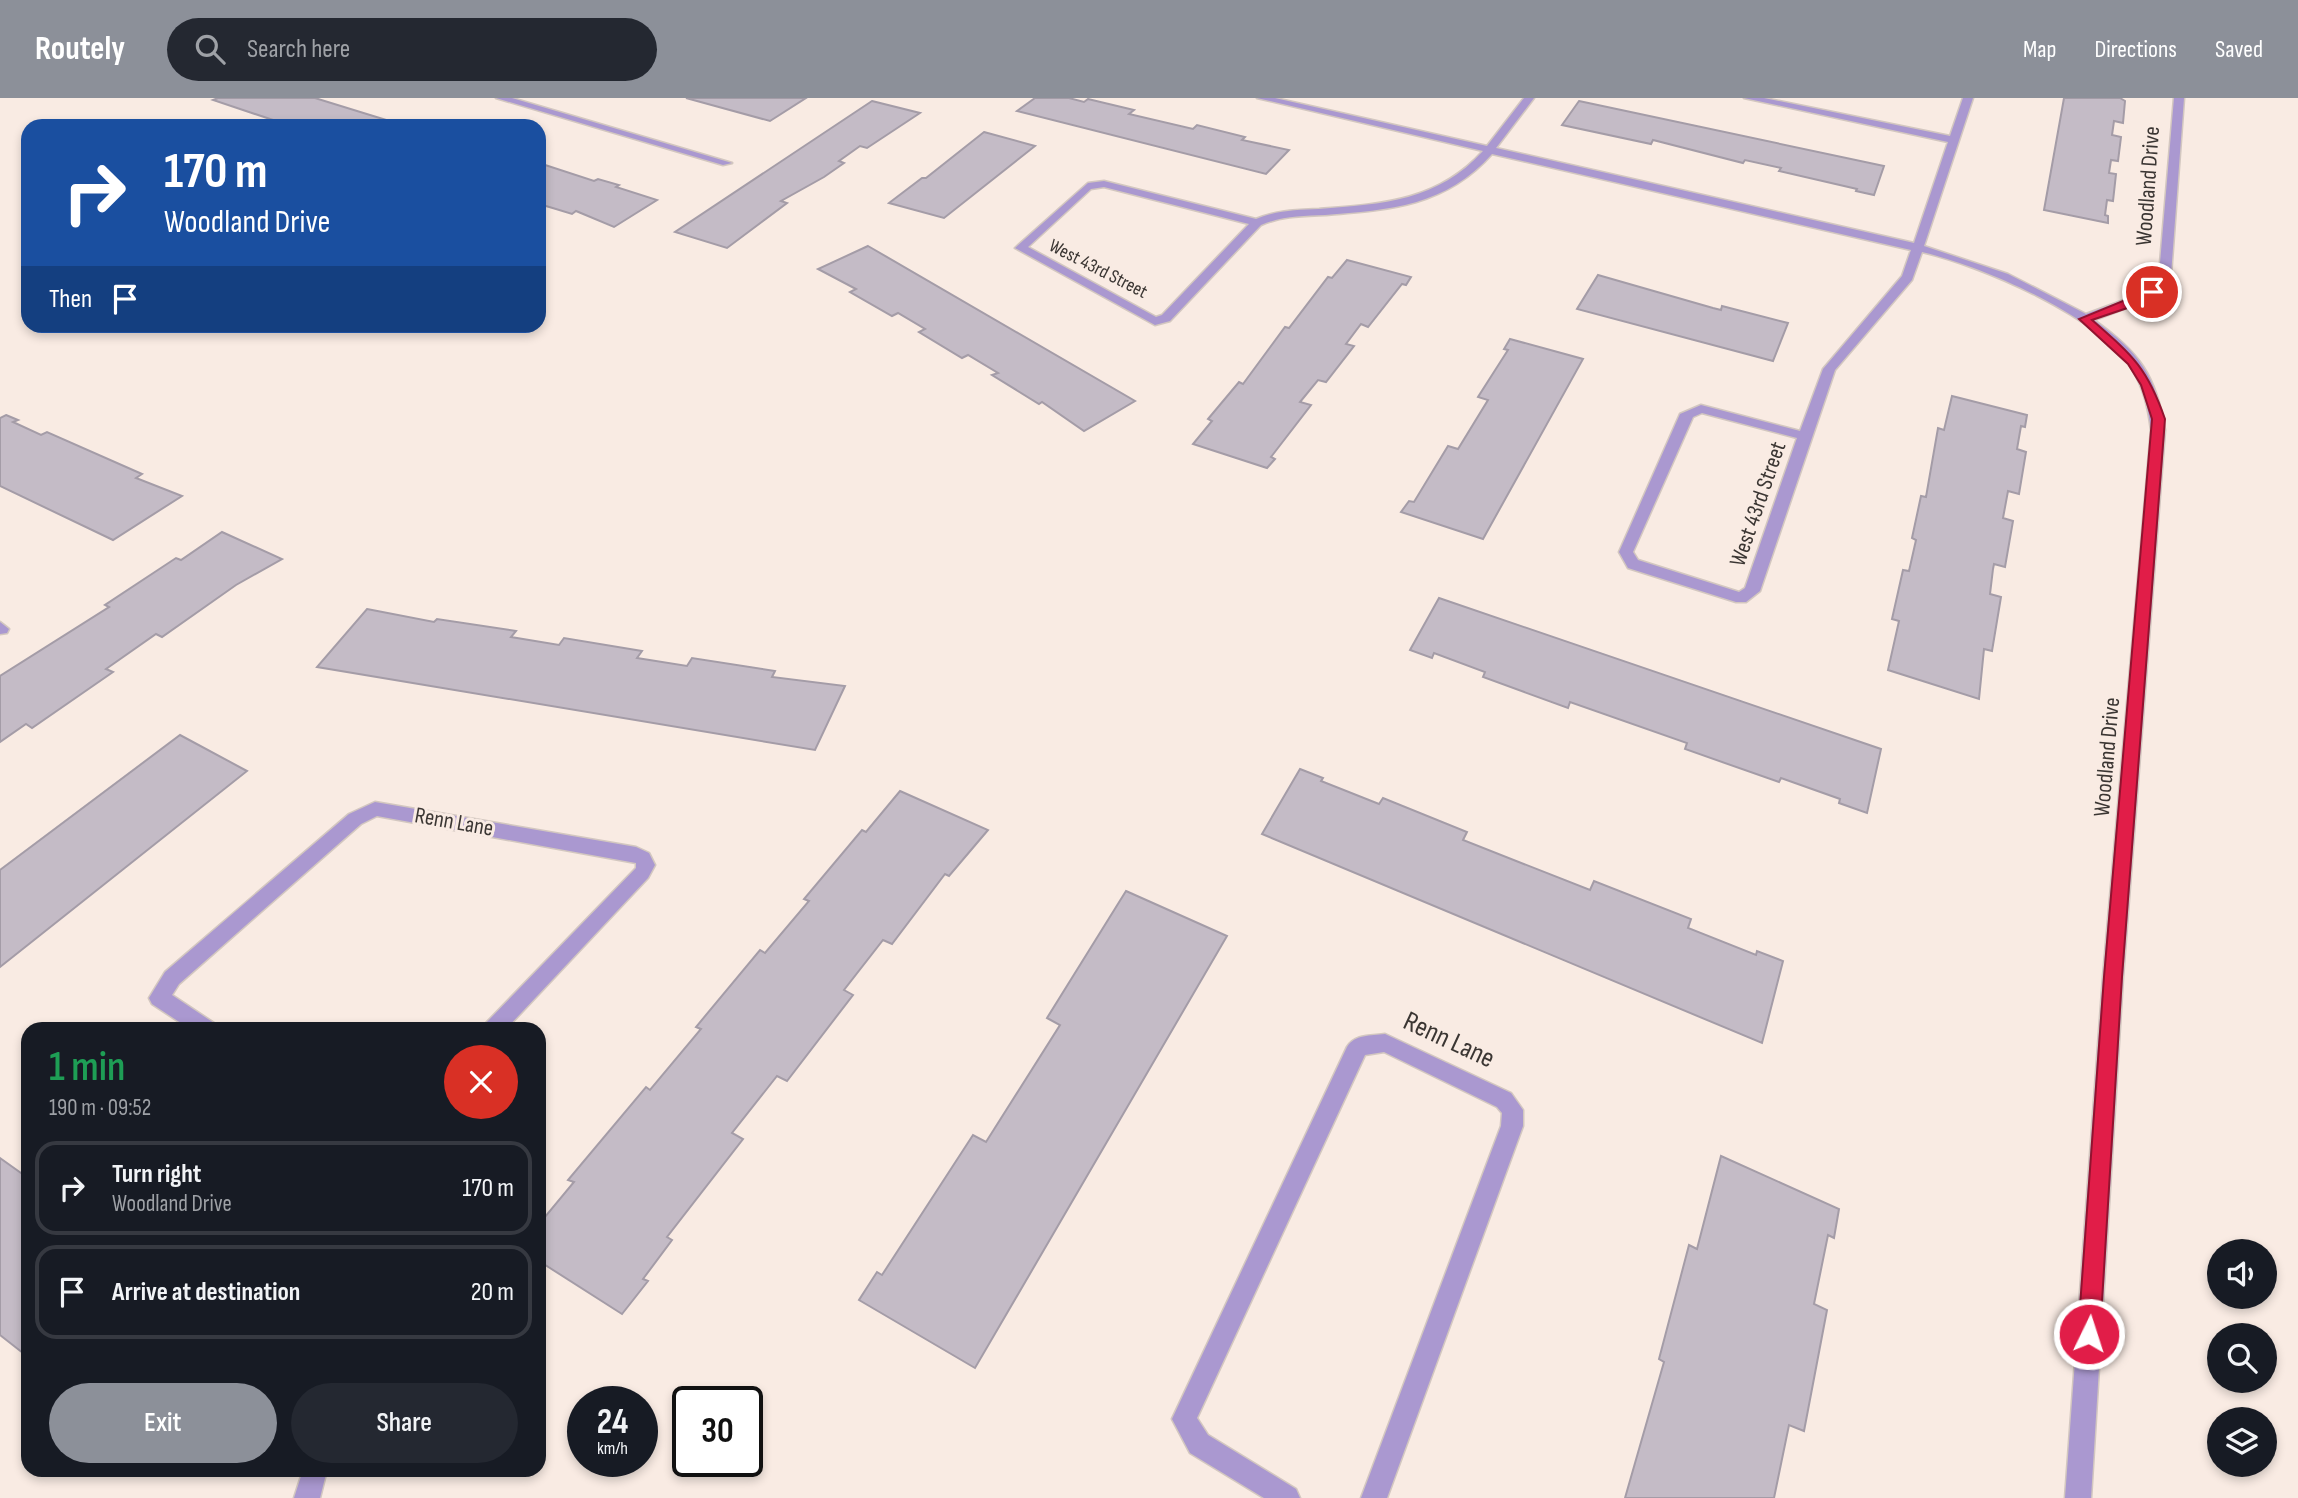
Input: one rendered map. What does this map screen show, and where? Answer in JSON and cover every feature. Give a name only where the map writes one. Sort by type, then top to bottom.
[{"type":"street","points":[[1262,98],[1918,247],[2024,284],[2084,319]]},
{"type":"street","name":"West 43rd Street","points":[[1257,223],[1104,184],[1093,185],[1056,214],[1021,248],[1155,321],[1162,321],[1257,223],[1275,215],[1397,202],[1424,196],[1460,180],[1489,150],[1529,98]]},
{"type":"street","points":[[1749,98],[1956,141],[1968,98]]},
{"type":"street","name":"Woodland Drive","points":[[2084,319],[2138,301],[2152,292],[2165,275],[2179,98]]},
{"type":"street","points":[[510,99],[727,163]]},
{"type":"street","name":"West 43rd Street","points":[[1805,436],[1701,410],[1690,411],[1626,552],[1628,557],[1633,564],[1732,597],[1749,595],[1829,369],[1903,285],[1956,141]]},
{"type":"street","name":"Woodland Drive","points":[[2078,1498],[2112,991],[2158,419],[2147,385],[2132,361],[2084,319]]},
{"type":"street","name":"Renn Lane","points":[[196,1022],[159,998],[172,978],[355,819],[375,809],[623,852],[643,858],[646,865],[642,873],[500,1022]]},
{"type":"street","name":"Renn Lane","points":[[1287,1498],[1199,1444],[1184,1419],[1354,1054],[1359,1046],[1385,1043],[1504,1101],[1513,1110],[1512,1126],[1374,1498]]},
{"type":"street","points":[[307,1498],[313,1477]]},
{"type":"building","points":[[315,98],[383,119],[270,119],[213,100]]},
{"type":"building","points":[[686,98],[806,98],[770,121]]},
{"type":"building","points":[[1035,98],[1069,98],[1084,102],[1088,99],[1134,110],[1129,114],[1193,129],[1197,125],[1245,137],[1242,140],[1289,150],[1266,174],[1017,111]]},
{"type":"building","points":[[2064,98],[2120,98],[2125,101],[2123,123],[2114,121],[2112,135],[2121,137],[2118,161],[2111,160],[2109,173],[2116,174],[2113,201],[2107,200],[2105,215],[2108,216],[2108,223],[2044,210]]},
{"type":"building","points":[[872,101],[920,113],[867,148],[860,146],[839,161],[844,163],[824,177],[781,201],[787,203],[727,248],[675,232]]},
{"type":"building","points":[[1579,101],[1884,166],[1874,195],[1779,171],[1781,168],[1745,160],[1743,163],[1653,140],[1651,144],[1562,125]]},
{"type":"building","points":[[984,132],[1035,146],[944,218],[889,203],[922,178],[926,178]]},
{"type":"building","points":[[546,165],[594,181],[598,179],[619,185],[616,187],[657,200],[614,227],[576,211],[572,214],[546,206]]},
{"type":"building","points":[[868,246],[1135,401],[1084,431],[1042,402],[1039,404],[992,375],[998,373],[968,355],[962,358],[919,332],[925,329],[898,313],[892,316],[850,292],[856,289],[818,269]]},
{"type":"building","points":[[1347,260],[1411,277],[1406,285],[1402,284],[1368,327],[1361,324],[1346,344],[1354,346],[1326,382],[1318,380],[1300,402],[1311,405],[1271,457],[1275,459],[1267,468],[1193,444],[1212,421],[1208,419],[1239,382],[1243,384],[1285,327],[1289,328],[1328,277],[1332,278]]},
{"type":"building","points":[[1598,275],[1713,308],[1721,310],[1722,306],[1788,323],[1773,361],[1577,309]]},
{"type":"building","points":[[1510,339],[1583,359],[1483,539],[1401,512],[1409,501],[1414,502],[1448,446],[1458,449],[1488,400],[1478,397],[1508,350],[1504,349]]},
{"type":"building","points":[[1952,396],[2027,415],[2025,427],[2021,426],[2017,449],[2026,452],[2019,494],[2008,491],[2003,518],[2013,521],[2005,567],[1994,564],[1993,569],[1990,594],[2001,597],[1992,651],[1984,649],[1979,699],[1888,670],[1899,621],[1892,619],[1903,570],[1909,571],[1916,540],[1912,538],[1921,496],[1926,497],[1938,428],[1944,430]]},
{"type":"building","points":[[6,415],[18,420],[13,422],[41,435],[47,432],[142,474],[136,478],[182,496],[113,540],[0,486],[0,418]]},
{"type":"building","points":[[222,532],[282,559],[236,585],[162,637],[156,634],[106,669],[113,672],[32,728],[26,724],[0,742],[0,676],[109,607],[105,605],[176,558],[181,560]]},
{"type":"building","points":[[1439,598],[1881,749],[1867,813],[1839,803],[1840,799],[1781,778],[1779,782],[1685,749],[1687,743],[1570,702],[1568,708],[1483,677],[1485,672],[1434,653],[1432,658],[1410,650]]},
{"type":"building","points":[[367,609],[434,622],[437,619],[516,631],[511,637],[559,645],[564,638],[642,651],[637,658],[687,666],[692,658],[775,671],[772,677],[845,686],[815,750],[317,667]]},
{"type":"building","points":[[180,735],[247,771],[0,967],[0,870]]},
{"type":"building","points":[[1300,769],[1323,778],[1321,781],[1379,804],[1383,798],[1467,832],[1463,840],[1590,890],[1594,881],[1691,919],[1688,928],[1756,955],[1757,951],[1783,961],[1762,1043],[1262,834]]},
{"type":"building","points":[[900,791],[988,830],[949,876],[945,874],[892,944],[883,940],[844,990],[853,995],[787,1081],[777,1076],[732,1133],[743,1139],[667,1237],[672,1240],[643,1279],[648,1281],[622,1314],[546,1265],[546,1216],[574,1182],[568,1180],[646,1087],[650,1090],[701,1029],[696,1027],[760,950],[765,953],[809,901],[804,899],[862,830],[866,832]]},
{"type":"building","points":[[1126,891],[1227,936],[975,1368],[859,1300],[877,1272],[882,1275],[973,1135],[986,1142],[1060,1025],[1047,1018]]},
{"type":"building","points":[[1721,1156],[1839,1209],[1834,1238],[1828,1235],[1814,1304],[1827,1310],[1804,1431],[1789,1425],[1774,1498],[1625,1498],[1664,1362],[1659,1359],[1689,1245],[1697,1249]]},
{"type":"building","points":[[0,1158],[21,1173],[21,1352],[0,1335]]},
{"type":"route","points":[[2089,1334],[2113,977],[2158,419],[2147,385],[2132,361],[2084,319],[2138,301],[2152,292]]}]
